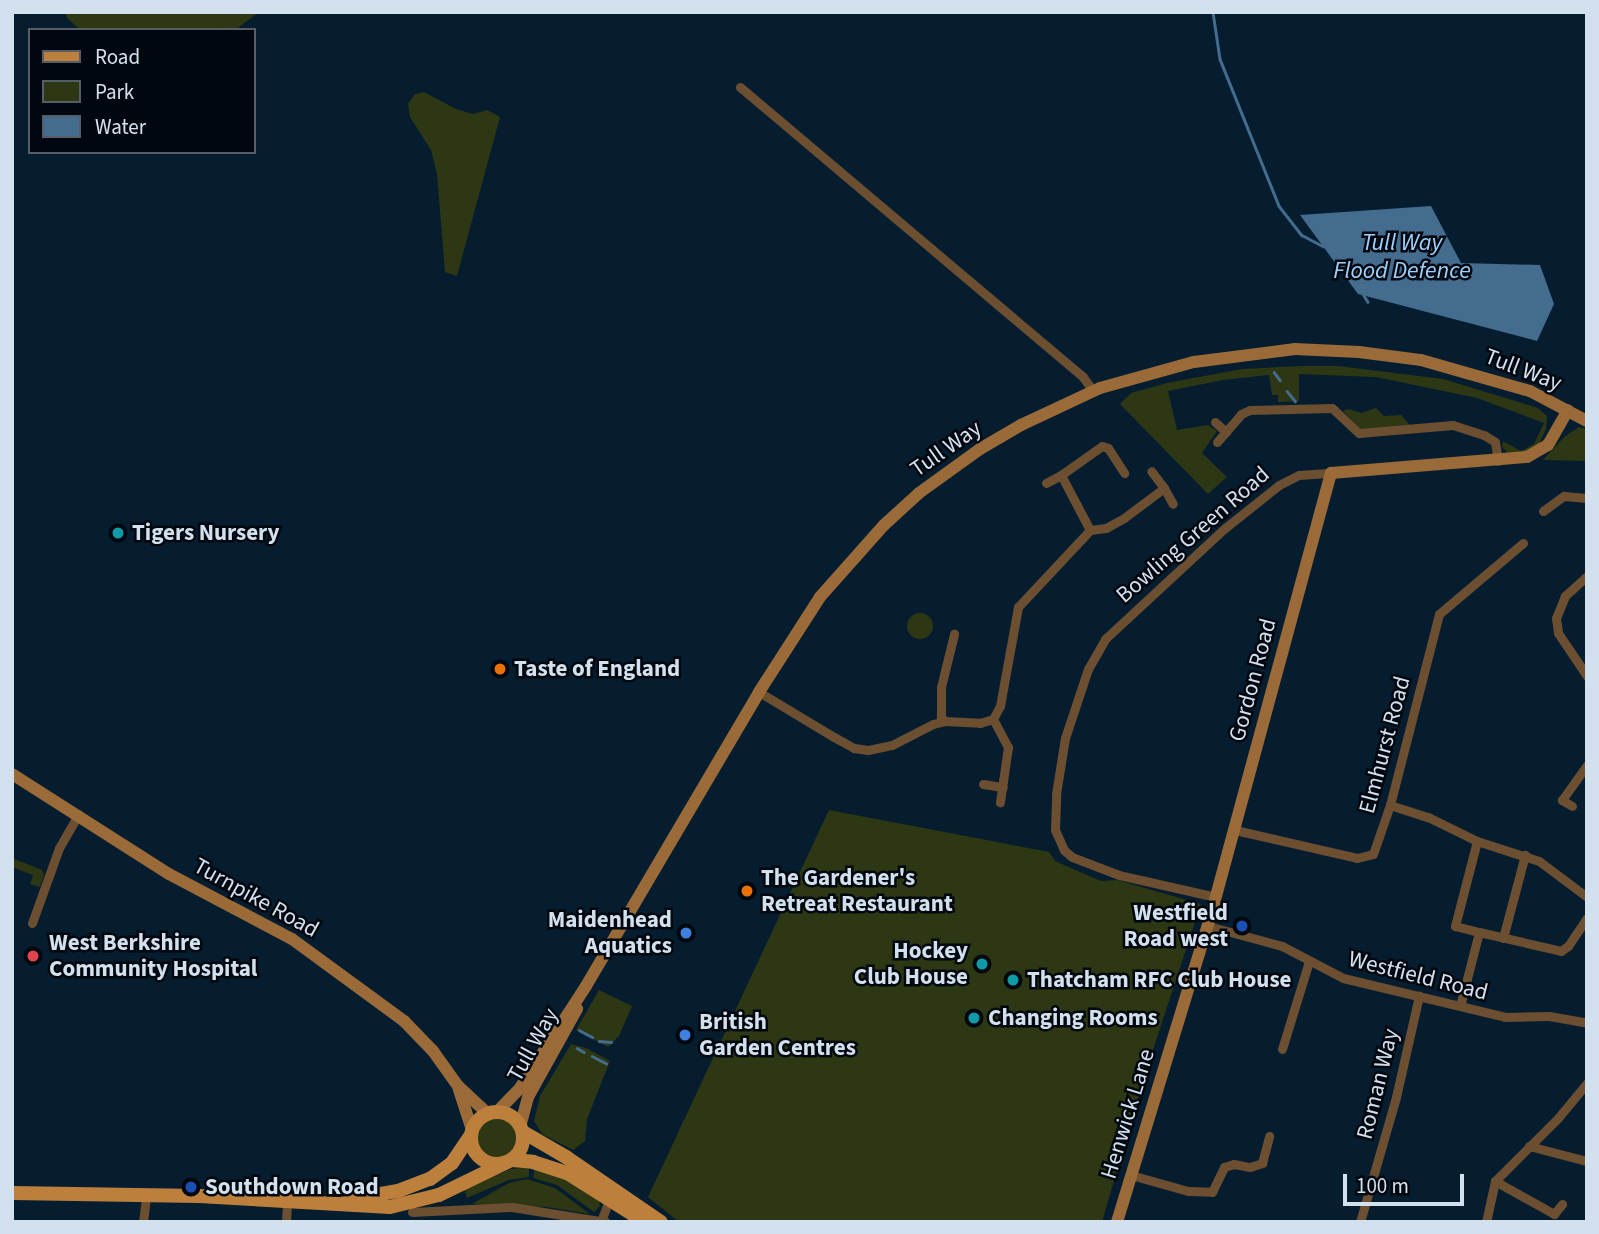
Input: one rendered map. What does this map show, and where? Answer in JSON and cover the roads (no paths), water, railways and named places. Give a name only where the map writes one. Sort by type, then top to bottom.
[{"type":"main road","points":[[332,1203],[398,1191],[430,1180],[453,1163],[476,1122],[492,1113],[510,1116],[522,1130],[612,1194],[645,1222]]},
{"type":"main road","points":[[12,1193],[287,1201],[383,1207],[416,1203],[484,1176],[508,1161],[520,1150],[522,1130]]},
{"type":"main road","points":[[471,1133],[471,1143],[479,1157],[493,1164],[508,1161],[555,1168],[612,1194],[661,1222]]},
{"type":"street","points":[[740,87],[1083,377],[1093,391]]},
{"type":"street","name":"Tull Way","points":[[492,1113],[520,1088],[586,986],[759,692],[820,597],[860,550],[901,509],[990,443],[1093,391],[1194,362],[1308,350],[1421,359],[1520,387],[1568,410]]},
{"type":"street","points":[[1217,442],[1250,410],[1332,408],[1359,433],[1453,425],[1484,435],[1495,442],[1498,461]]},
{"type":"street","points":[[1568,410],[1587,421]]},
{"type":"street","name":"Bowling Green Road","points":[[1216,897],[1119,875],[1072,857],[1060,845],[1055,830],[1062,751],[1080,689],[1099,647],[1225,528],[1279,485],[1299,475],[1527,457],[1543,450],[1568,410]]},
{"type":"street","points":[[1215,422],[1226,432]]},
{"type":"street","points":[[1046,483],[1102,446],[1108,448],[1125,472]]},
{"type":"street","points":[[1151,471],[1173,504]]},
{"type":"street","name":"Gordon Road","points":[[1216,897],[1331,474]]},
{"type":"street","points":[[1060,475],[1090,530]]},
{"type":"street","points":[[759,692],[854,748],[880,749],[920,728],[945,721],[980,723],[993,719],[1000,706],[1015,634],[1017,607],[1090,530],[1106,528],[1124,519],[1164,488]]},
{"type":"street","points":[[1544,495],[1552,504]]},
{"type":"street","points":[[1543,511],[1564,496],[1587,498]]},
{"type":"street","name":"Elmhurst Road","points":[[1235,830],[1365,858],[1377,849],[1437,618],[1516,545]]},
{"type":"street","points":[[1587,576],[1565,596],[1556,618],[1558,633],[1587,676]]},
{"type":"street","points":[[945,721],[942,717],[941,687],[954,635]]},
{"type":"street","points":[[993,719],[1008,747],[1000,802]]},
{"type":"street","points":[[1572,806],[1562,800],[1587,765]]},
{"type":"street","name":"Turnpike Road","points":[[12,774],[79,814],[160,868],[271,926],[323,961],[404,1021],[433,1051],[458,1086],[492,1113]]},
{"type":"street","points":[[983,783],[1003,787]]},
{"type":"street","points":[[1390,805],[1429,817],[1477,841],[1525,855],[1545,864],[1587,897]]},
{"type":"street","points":[[32,923],[58,848],[79,814]]},
{"type":"street","points":[[1477,841],[1455,926],[1561,951],[1570,943],[1587,918]]},
{"type":"street","points":[[1503,938],[1525,855]]},
{"type":"street","name":"Henwick Lane","points":[[1117,1222],[1216,897]]},
{"type":"street","name":"Westfield Road","points":[[1208,926],[1273,943],[1343,978],[1505,1017],[1549,1016],[1587,1023]]},
{"type":"street","points":[[1460,1006],[1479,932]]},
{"type":"street","points":[[1282,1049],[1309,961]]},
{"type":"street","name":"Tull Way","points":[[522,1130],[528,1097],[571,1022],[586,986]]},
{"type":"street","name":"Roman Way","points":[[1360,1222],[1398,1091],[1419,996]]},
{"type":"street","points":[[1486,1222],[1495,1181],[1587,1083]]},
{"type":"street","name":"Turnpike Road","points":[[458,1086],[471,1133]]},
{"type":"street","points":[[1131,1175],[1188,1191],[1212,1192],[1228,1165],[1250,1167],[1262,1163],[1269,1136]]},
{"type":"street","points":[[1529,1146],[1587,1161]]},
{"type":"street","points":[[1495,1181],[1554,1214],[1562,1204]]},
{"type":"street","points":[[412,1212],[532,1209],[603,1221],[612,1194]]},
{"type":"street","points":[[143,1222],[146,1196]]},
{"type":"street","points":[[460,1209],[461,1196]]},
{"type":"street","points":[[286,1222],[287,1201]]},
{"type":"water","name":"Tull Way Flood Defence","points":[[1431,206],[1461,263],[1540,265],[1554,304],[1537,341],[1358,294],[1300,215]]},
{"type":"waterway","points":[[1213,12],[1220,59],[1279,206],[1302,235],[1323,246]]},
{"type":"waterway","points":[[1363,294],[1368,302]]},
{"type":"waterway","points":[[1274,372],[1280,380]]},
{"type":"waterway","points":[[1287,391],[1295,401]]},
{"type":"waterway","points":[[579,1030],[592,1037]]},
{"type":"waterway","points":[[599,1041],[611,1042]]},
{"type":"waterway","points":[[577,1048],[584,1052]]},
{"type":"waterway","points":[[592,1056],[606,1063]]},
{"type":"place","name":"Tigers Nursery","points":[[118,533]]},
{"type":"place","name":"Taste of England","points":[[500,669]]},
{"type":"place","name":"The Gardener's Retreat Restaurant","points":[[747,891]]},
{"type":"place","name":"Westfield Road west","points":[[1242,926]]},
{"type":"place","name":"Maidenhead Aquatics","points":[[686,933]]},
{"type":"place","name":"West Berkshire Community Hospital","points":[[33,956]]},
{"type":"place","name":"Hockey Club House","points":[[982,964]]},
{"type":"place","name":"Thatcham RFC Club House","points":[[1013,980]]},
{"type":"place","name":"Changing Rooms","points":[[974,1018]]},
{"type":"place","name":"British Garden Centres","points":[[685,1035]]},
{"type":"place","name":"Southdown Road","points":[[191,1187]]}]
